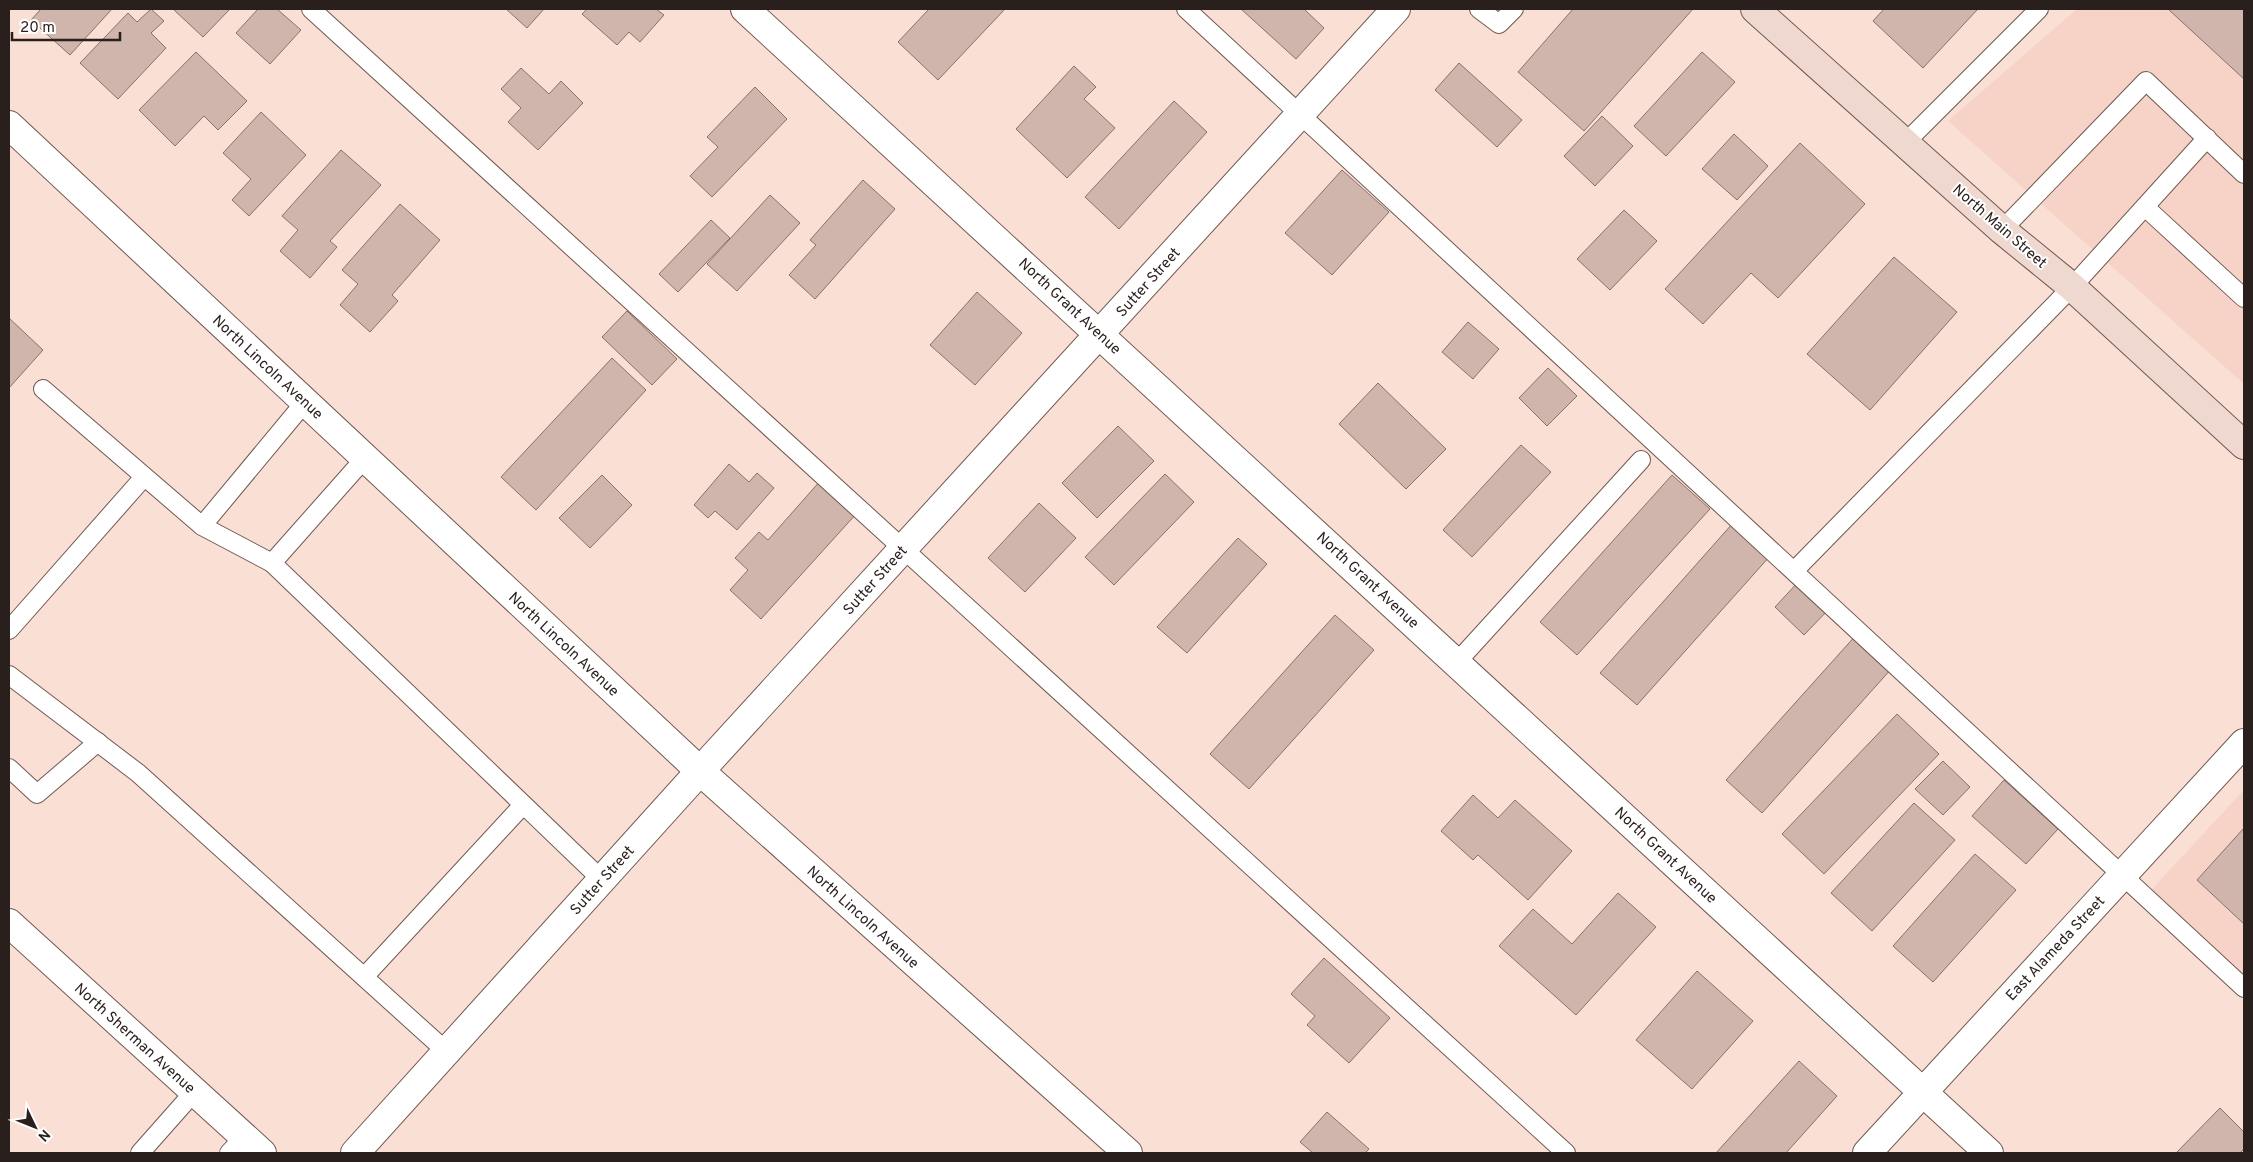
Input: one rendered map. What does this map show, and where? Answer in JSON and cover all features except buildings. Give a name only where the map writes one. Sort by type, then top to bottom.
[{"type":"main road","name":"North Main Street","points":[[1756,9],[2002,230],[2072,287],[2244,445]]},
{"type":"street","name":"North Grant Avenue","points":[[745,9],[1989,1153]]},
{"type":"street","name":"Sutter Street","points":[[355,1153],[700,771],[1396,9]]},
{"type":"street","name":"North Lincoln Avenue","points":[[9,125],[700,771],[1128,1153]]},
{"type":"street","name":"East Alameda Street","points":[[1867,1153],[2244,743]]},
{"type":"street","name":"North Sherman Avenue","points":[[9,923],[194,1092],[245,1148]]},
{"type":"lane","points":[[311,9],[1566,1153]]},
{"type":"lane","points":[[1186,9],[2244,988]]},
{"type":"lane","points":[[1479,9],[1499,24],[1514,9]]},
{"type":"lane","points":[[1905,143],[2039,9]]},
{"type":"lane","points":[[2002,230],[2146,81],[2244,174]]},
{"type":"lane","points":[[1794,571],[2072,287],[2206,138]]},
{"type":"lane","points":[[2145,206],[2244,298]]},
{"type":"lane","points":[[42,389],[202,526],[272,563],[602,880]]},
{"type":"lane","points":[[202,526],[305,402]]},
{"type":"lane","points":[[272,563],[365,458]]},
{"type":"lane","points":[[1457,662],[1640,460]]},
{"type":"lane","points":[[9,630],[144,477]]},
{"type":"lane","points":[[9,675],[138,773],[447,1052]]},
{"type":"lane","points":[[9,768],[37,794],[98,742]]},
{"type":"lane","points":[[364,977],[524,804]]},
{"type":"lane","points":[[140,1153],[194,1092]]},
{"type":"shaded area","points":[[2077,9],[2244,9],[2244,384],[1948,121]]},
{"type":"shaded area","points":[[2244,790],[2244,995],[2141,901]]}]
